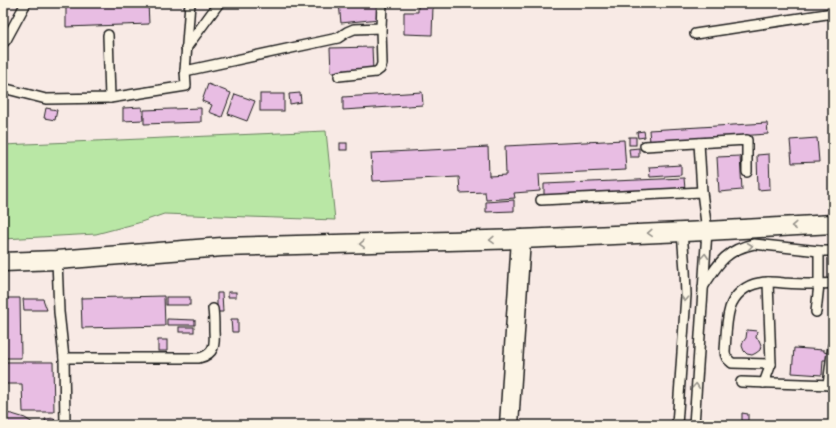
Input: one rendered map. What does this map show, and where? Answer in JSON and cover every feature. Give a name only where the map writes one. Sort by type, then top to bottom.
[{"type":"street","points":[[3,262],[57,260],[222,247],[521,239],[833,224]]},
{"type":"street","points":[[508,425],[521,239]]},
{"type":"lane","points":[[3,43],[26,3]]},
{"type":"lane","points":[[3,88],[46,99],[110,98],[186,86],[184,71],[190,3]]},
{"type":"lane","points":[[186,48],[219,3]]},
{"type":"lane","points":[[340,76],[371,73],[380,69],[382,64],[382,3]]},
{"type":"lane","points":[[695,34],[833,13]]},
{"type":"lane","points":[[184,71],[338,38],[354,29],[381,28]]},
{"type":"lane","points":[[108,35],[110,98]]},
{"type":"lane","points":[[645,146],[747,140],[747,172]]},
{"type":"lane","points":[[694,425],[707,231],[702,192],[699,143]]},
{"type":"lane","points":[[541,200],[702,192]]},
{"type":"lane","points":[[677,425],[686,295],[682,232]]},
{"type":"lane","points":[[702,288],[725,257],[744,246],[754,244],[819,251],[833,251]]},
{"type":"lane","points":[[816,312],[819,251]]},
{"type":"lane","points":[[57,260],[59,312],[64,358],[65,425]]},
{"type":"lane","points":[[764,383],[771,364],[768,282]]},
{"type":"lane","points":[[771,364],[732,363],[725,356],[728,316],[730,307],[735,298],[749,286],[758,283],[833,283]]},
{"type":"lane","points":[[64,358],[200,358],[206,356],[214,347],[213,309]]},
{"type":"lane","points":[[741,382],[830,385],[833,346]]},
{"type":"green space","points":[[326,131],[335,220],[164,214],[138,223],[96,234],[3,239],[3,145]]},
{"type":"building","points":[[66,3],[148,3],[149,24],[66,27]]},
{"type":"building","points":[[339,3],[377,3],[379,19],[341,23]]},
{"type":"building","points":[[418,6],[433,6],[432,35],[404,34],[404,12],[418,12]]},
{"type":"building","points":[[372,47],[373,71],[331,72],[330,48]]},
{"type":"building","points":[[208,84],[231,93],[222,117],[209,112],[212,105],[202,101]]},
{"type":"building","points":[[422,92],[423,105],[343,110],[343,97]]},
{"type":"building","points":[[300,93],[301,102],[290,104],[289,94]]},
{"type":"building","points":[[235,94],[255,101],[247,121],[228,114]]},
{"type":"building","points":[[260,94],[284,94],[284,111],[260,111]]},
{"type":"building","points":[[142,107],[143,120],[123,121],[123,108]]},
{"type":"building","points":[[46,108],[57,110],[55,120],[44,118]]},
{"type":"building","points":[[201,108],[201,122],[144,124],[144,110]]},
{"type":"building","points":[[767,123],[768,134],[650,142],[649,130]]},
{"type":"building","points":[[830,126],[833,126],[833,156]]},
{"type":"building","points":[[644,131],[645,137],[638,138],[637,132]]},
{"type":"building","points":[[629,137],[636,137],[636,145],[629,145]]},
{"type":"building","points":[[817,138],[819,162],[792,163],[790,140]]},
{"type":"building","points":[[624,140],[626,170],[539,174],[540,191],[514,193],[515,198],[486,200],[485,192],[460,193],[459,177],[373,181],[371,153],[488,147],[489,176],[506,175],[505,146]]},
{"type":"building","points":[[340,143],[347,143],[347,150],[340,150]]},
{"type":"building","points":[[639,148],[639,157],[630,157],[629,149]]},
{"type":"building","points":[[769,154],[770,189],[758,190],[757,155]]},
{"type":"building","points":[[740,156],[742,190],[719,192],[717,157]]},
{"type":"building","points":[[681,165],[681,175],[650,177],[649,167]]},
{"type":"building","points":[[684,178],[685,189],[544,195],[544,184]]},
{"type":"building","points":[[514,200],[514,211],[486,212],[486,202]]},
{"type":"building","points":[[228,292],[236,292],[236,297],[228,297]]},
{"type":"building","points":[[217,293],[222,293],[223,312],[217,312]]},
{"type":"building","points":[[164,296],[165,326],[82,328],[81,298]]},
{"type":"building","points":[[166,297],[190,297],[190,305],[166,305]]},
{"type":"building","points":[[3,298],[20,298],[21,358],[3,358]]},
{"type":"building","points":[[23,299],[43,299],[47,310],[24,310]]},
{"type":"building","points":[[167,319],[195,320],[195,325],[167,325]]},
{"type":"building","points":[[231,319],[238,319],[238,332],[232,332]]},
{"type":"building","points":[[179,327],[194,327],[194,332],[179,332]]},
{"type":"building","points":[[747,330],[757,331],[756,338],[759,340],[761,345],[760,350],[752,355],[747,354],[742,346],[746,338]]},
{"type":"building","points":[[158,340],[167,340],[167,351],[158,351]]},
{"type":"building","points":[[794,348],[824,350],[824,352],[828,353],[827,360],[823,360],[822,375],[792,373]]},
{"type":"building","points":[[3,362],[53,362],[54,412],[23,412],[22,384],[3,384]]},
{"type":"building","points":[[3,413],[25,418],[36,425],[3,425]]},
{"type":"building","points":[[742,413],[748,414],[748,421],[742,421]]},
{"type":"building","points":[[54,418],[55,425],[46,425],[45,419]]}]
